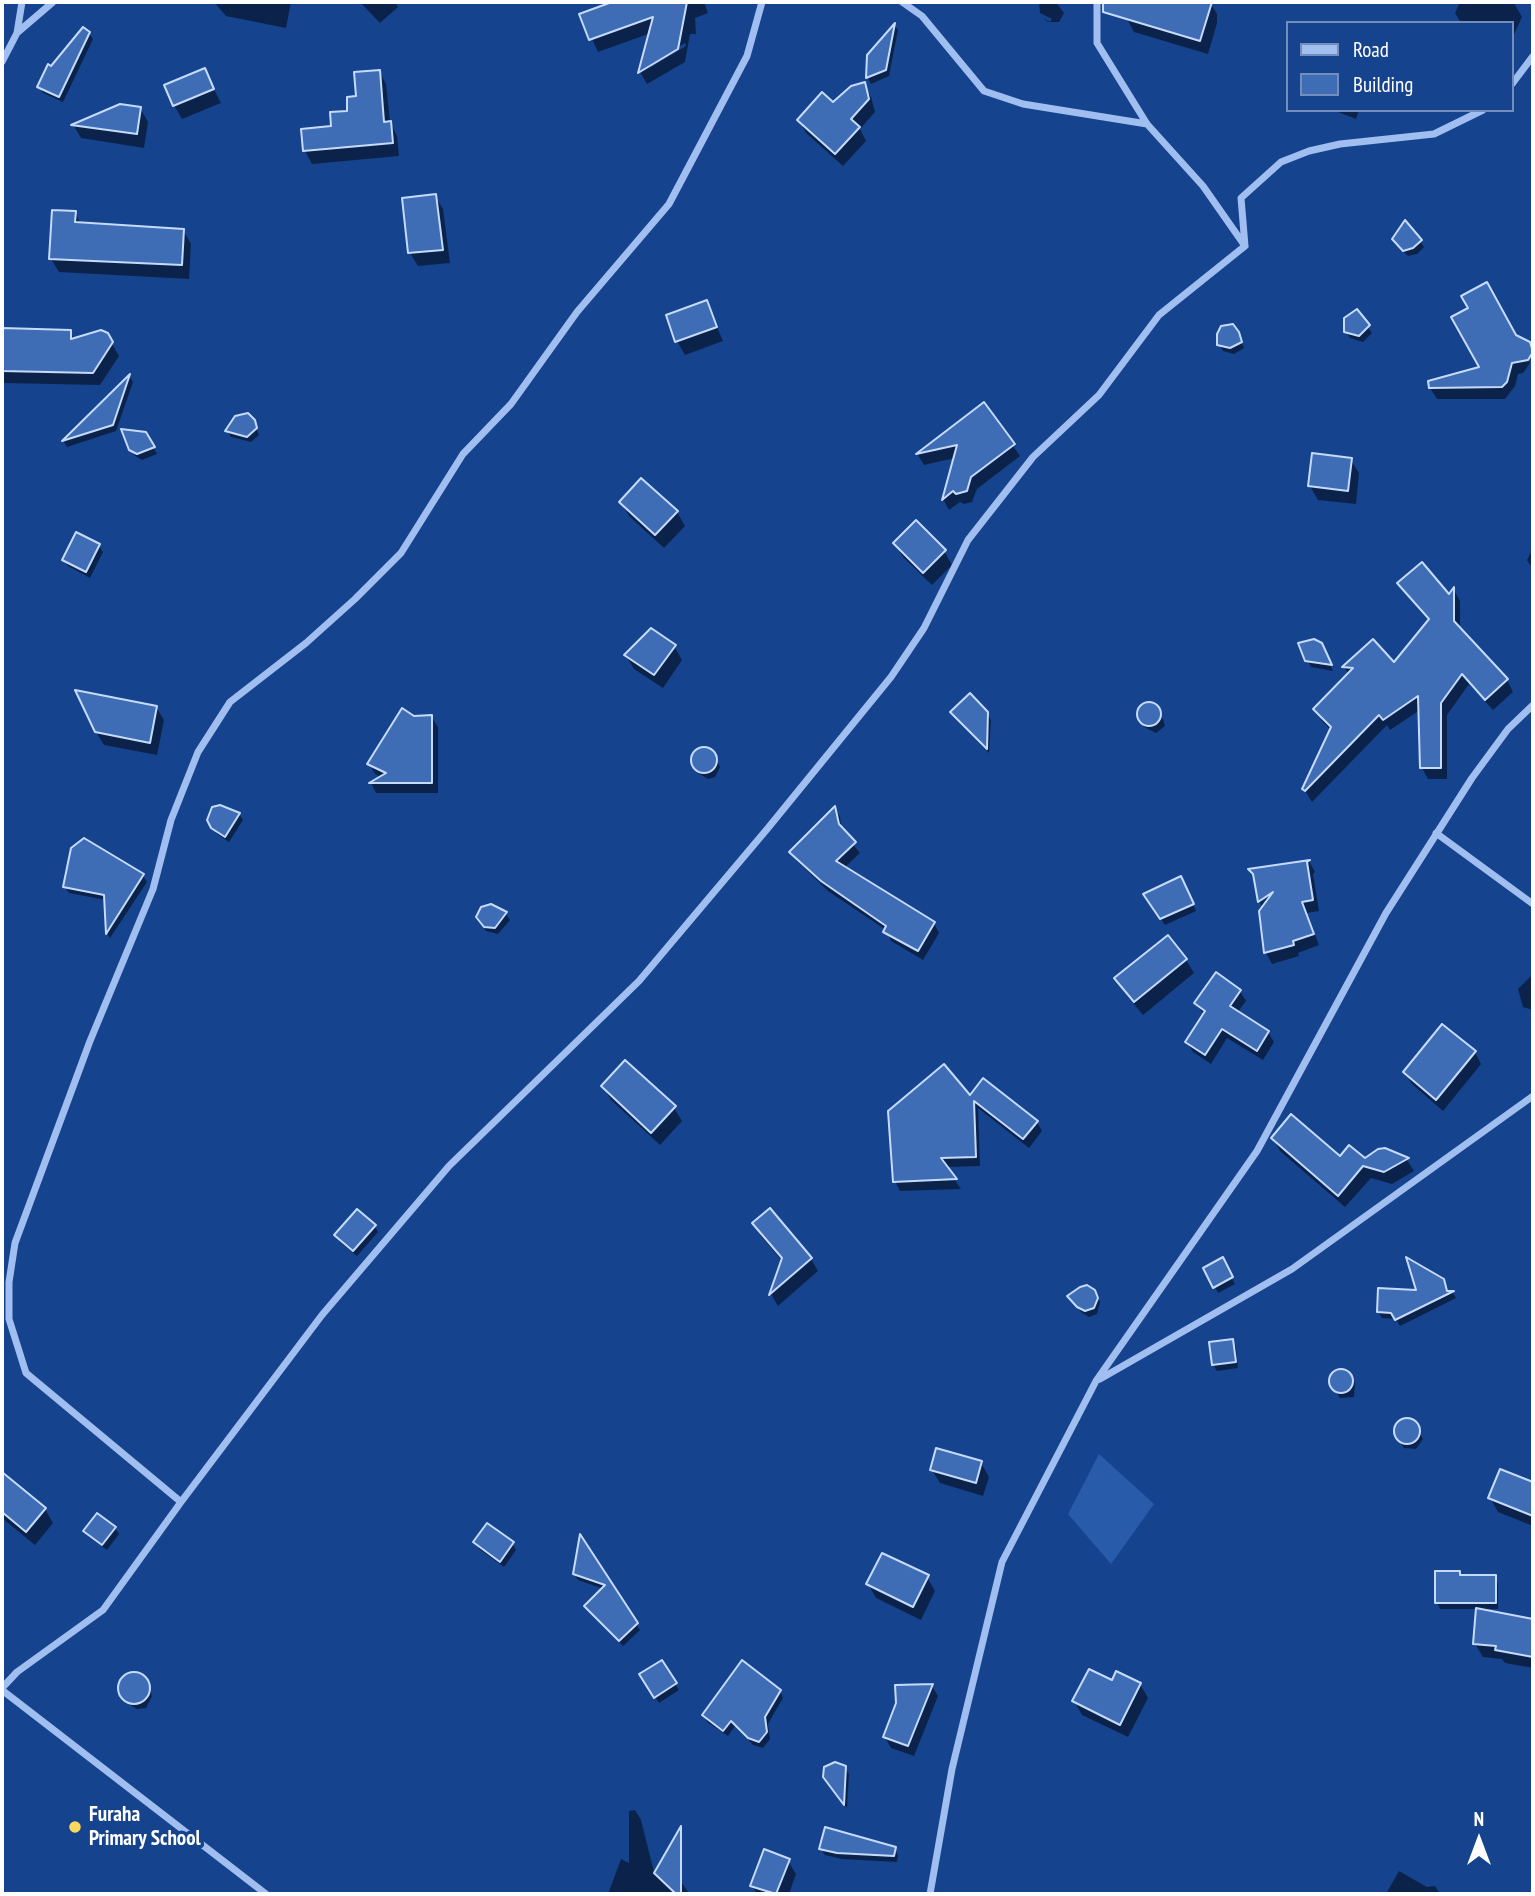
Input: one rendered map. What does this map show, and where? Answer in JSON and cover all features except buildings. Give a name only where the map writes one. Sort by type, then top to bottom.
[{"type":"street","points":[[2,62],[17,33],[22,2]]},
{"type":"street","points":[[17,33],[52,2]]},
{"type":"street","points":[[180,1502],[26,1373],[9,1319],[9,1282],[16,1244],[90,1041],[153,889],[171,820],[198,751],[230,702],[306,643],[401,553],[463,454],[511,404],[577,312],[669,204],[747,56],[762,2]]},
{"type":"street","points":[[902,2],[922,16],[984,91],[1023,104],[1147,124]]},
{"type":"street","points":[[1097,2],[1097,43],[1147,124],[1203,186],[1245,246]]},
{"type":"street","points":[[1514,81],[1533,56]]},
{"type":"street","points":[[1245,246],[1241,198],[1281,162],[1309,151],[1340,144],[1434,134],[1479,112]]},
{"type":"street","points":[[266,1894],[2,1689],[18,1672],[103,1610],[180,1502],[322,1315],[449,1166],[639,981],[891,677],[924,628],[968,540],[1033,457],[1099,395],[1159,315],[1245,246]]},
{"type":"street","points":[[930,1894],[952,1769],[1002,1562],[1097,1381],[1257,1151],[1386,913],[1472,778],[1508,729],[1533,705]]},
{"type":"street","points":[[1436,833],[1533,904]]},
{"type":"street","points":[[1097,1381],[1292,1269],[1533,1096]]},
{"type":"shaded area","points":[[1099,1454],[1154,1504],[1111,1564],[1068,1514]]},
{"type":"place","name":"Furaha Primary School","points":[[75,1827]]}]
